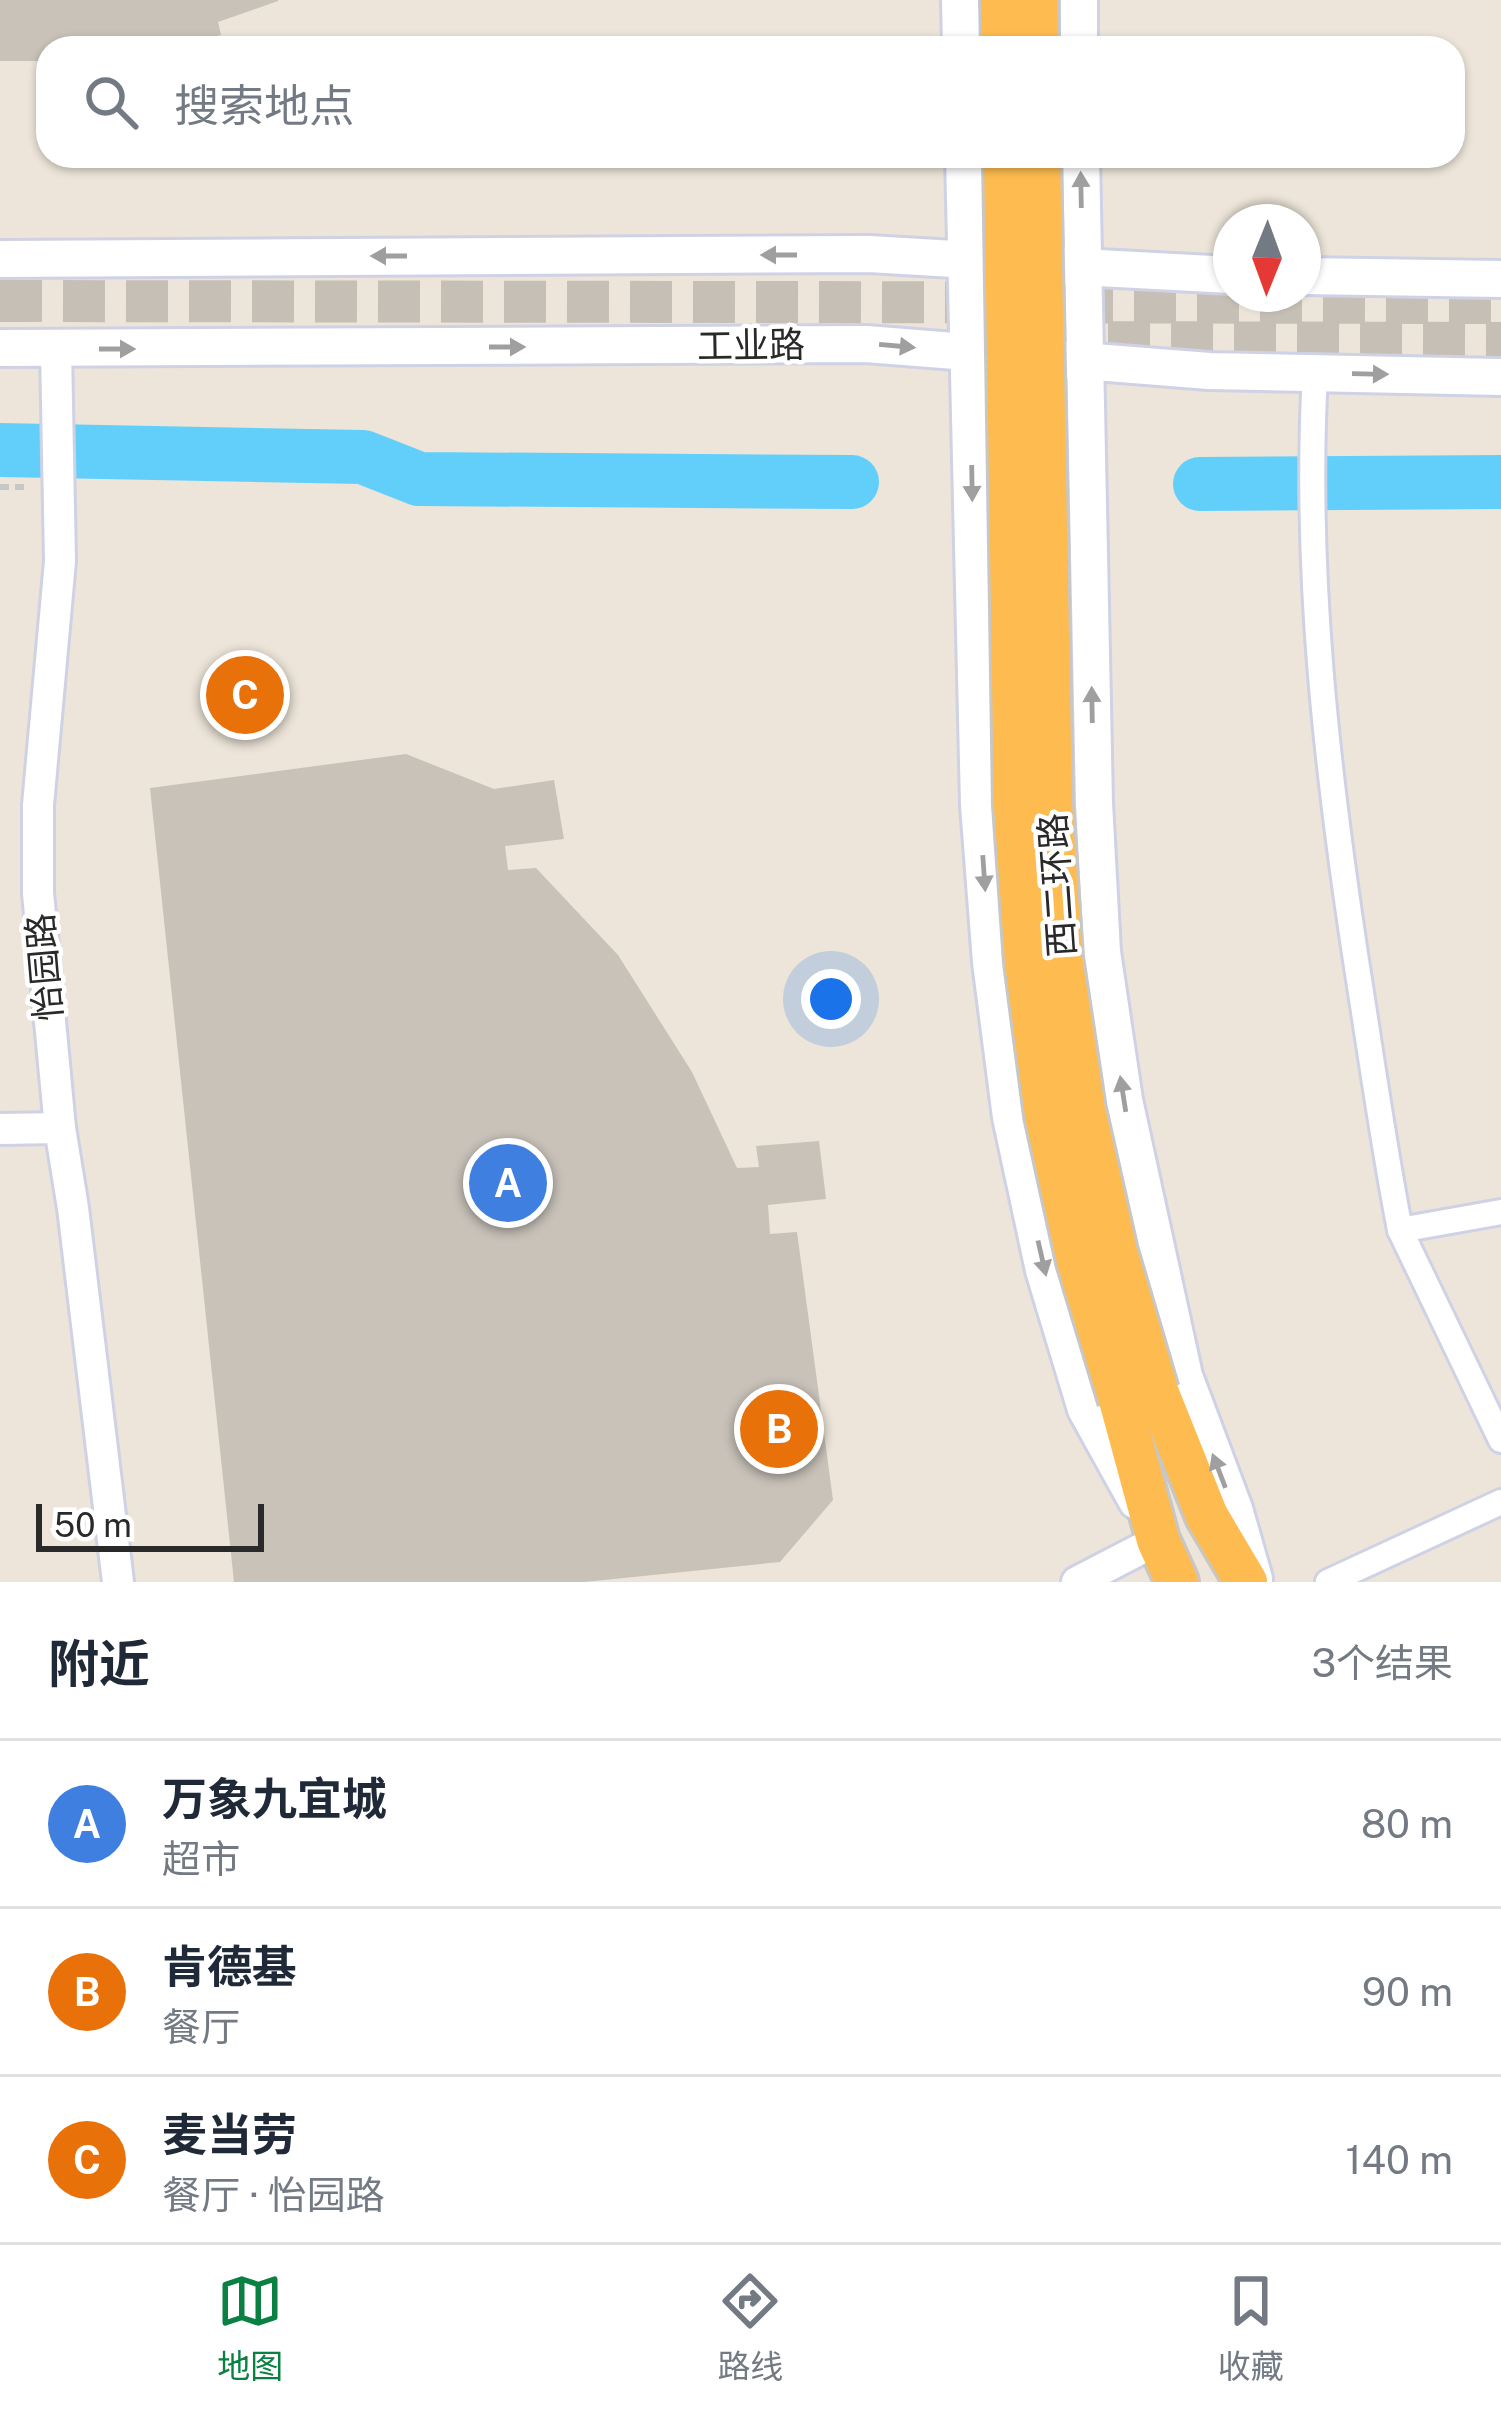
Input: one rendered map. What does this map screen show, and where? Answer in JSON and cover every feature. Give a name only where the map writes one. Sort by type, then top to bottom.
[{"type":"highway","points":[[1003,0],[1003,36]]},
{"type":"highway","points":[[1036,0],[1036,36]]},
{"type":"highway","name":"西二环路","points":[[1005,168],[1016,805],[1026,962],[1046,1115],[1078,1261],[1138,1395],[1251,1582]]},
{"type":"highway","name":"西二环路","points":[[1039,168],[1051,805],[1061,958],[1084,1110],[1116,1252],[1159,1540],[1177,1582]]},
{"type":"main road","points":[[960,0],[962,36]]},
{"type":"main road","points":[[1079,0],[1079,36]]},
{"type":"main road","points":[[964,168],[979,805],[991,962],[1011,1117],[1044,1270],[1087,1409],[1159,1540]]},
{"type":"main road","points":[[1081,168],[1094,803],[1102,952],[1124,1100],[1184,1376],[1234,1509],[1251,1582]]},
{"type":"main road","points":[[0,259],[868,254],[1213,274]]},
{"type":"main road","points":[[1321,276],[1501,279]]},
{"type":"main road","name":"工业路","points":[[0,349],[866,344],[1209,371],[1501,377]]},
{"type":"street","name":"怡园路","points":[[56,349],[60,561],[38,805],[38,893],[60,1129],[74,1208],[118,1582]]},
{"type":"street","points":[[1315,373],[1311,504],[1318,643],[1338,842],[1400,1230],[1501,1440]]},
{"type":"street","points":[[0,1129],[60,1129]]},
{"type":"street","points":[[1400,1230],[1501,1212]]},
{"type":"street","points":[[1328,1582],[1501,1502]]},
{"type":"street","points":[[1077,1582],[1159,1540]]},
{"type":"building","points":[[0,0],[278,0],[218,22],[221,35],[217,36],[36,36],[36,61],[0,61]]},
{"type":"building","points":[[406,754],[494,789],[554,780],[564,839],[505,846],[508,870],[536,868],[618,955],[692,1072],[737,1168],[759,1167],[756,1146],[819,1141],[826,1199],[768,1205],[770,1234],[797,1232],[833,1500],[780,1562],[584,1582],[234,1582],[150,788]]},
{"type":"waterway","points":[[0,450],[363,457],[419,479],[852,482]]},
{"type":"waterway","points":[[1200,484],[1501,482]]},
{"type":"tunnel","points":[[0,301],[1501,303]]},
{"type":"tunnel","points":[[1045,342],[1501,343]]},
{"type":"place","name":"麦当劳","points":[[245,695]]},
{"type":"place","name":"万象九宜城","points":[[508,1183]]},
{"type":"place","name":"肯德基","points":[[779,1429]]}]
